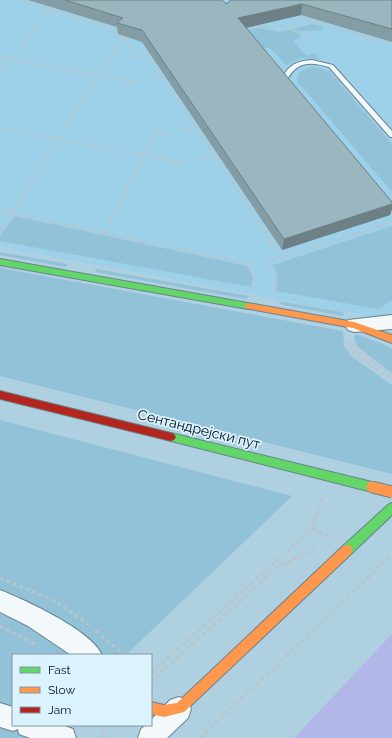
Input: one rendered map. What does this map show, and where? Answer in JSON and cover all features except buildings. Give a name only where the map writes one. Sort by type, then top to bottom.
[{"type":"street","points":[[0,262],[350,324],[392,339]]},
{"type":"street","points":[[350,324],[392,322]]},
{"type":"street","name":"Сентандрејски пут","points":[[0,395],[392,492]]},
{"type":"street","points":[[150,738],[392,508]]},
{"type":"street","points":[[0,601],[12,605],[55,628],[89,654]]},
{"type":"street","points":[[152,708],[164,711],[180,708]]},
{"type":"street","points":[[0,714],[12,719]]},
{"type":"street","points":[[31,726],[64,738]]},
{"type":"lane","points":[[291,83],[284,74],[293,66],[303,63],[316,62],[331,66],[392,136]]},
{"type":"path","points":[[19,0],[116,30],[116,36],[126,38],[137,57],[147,54],[282,258]]},
{"type":"path","points":[[46,16],[53,10]]},
{"type":"path","points":[[289,14],[392,44]]},
{"type":"path","points":[[249,23],[276,30],[290,29],[303,22],[310,21]]},
{"type":"path","points":[[0,72],[39,22]]},
{"type":"path","points":[[290,29],[309,37]]},
{"type":"path","points":[[0,232],[114,51],[126,38]]},
{"type":"path","points":[[0,58],[137,82]]},
{"type":"path","points":[[149,80],[161,76]]},
{"type":"path","points":[[104,234],[162,121]]},
{"type":"path","points":[[182,131],[195,127]]},
{"type":"path","points":[[0,128],[188,164]]},
{"type":"path","points":[[156,132],[169,134]]},
{"type":"path","points":[[201,160],[214,157]]},
{"type":"path","points":[[0,211],[248,264],[255,279],[253,290]]},
{"type":"path","points":[[274,293],[276,277],[269,262],[392,222]]},
{"type":"path","points":[[350,324],[346,342],[350,349],[392,381]]},
{"type":"path","points":[[152,672],[312,529],[325,489]]},
{"type":"path","points":[[312,529],[335,539]]},
{"type":"path","points":[[152,680],[279,566],[322,546]]},
{"type":"path","points":[[200,738],[392,555]]},
{"type":"path","points":[[0,626],[42,649]]},
{"type":"path","points":[[103,738],[104,726]]},
{"type":"shaded area","points":[[0,0],[392,0],[392,319],[389,320],[0,247]]},
{"type":"shaded area","points":[[312,24],[325,27],[321,31],[300,31],[293,29]]},
{"type":"shaded area","points":[[258,28],[280,32],[291,30],[300,34],[301,38],[293,40],[306,56],[315,53],[319,59],[301,58],[286,65],[269,47],[261,49],[241,32]]},
{"type":"shaded area","points":[[311,67],[330,72],[392,144],[392,192],[297,81],[298,75],[301,71]]},
{"type":"shaded area","points":[[14,216],[247,266],[253,276],[251,287],[0,241],[0,237]]},
{"type":"shaded area","points":[[392,226],[392,300],[379,309],[276,291],[277,278],[273,265]]},
{"type":"shaded area","points":[[0,252],[68,264],[66,267],[0,255]]},
{"type":"shaded area","points":[[0,268],[343,331],[344,346],[351,356],[392,385],[392,474],[0,376]]},
{"type":"shaded area","points":[[96,269],[249,296],[246,299],[95,272]]},
{"type":"shaded area","points":[[277,301],[343,312],[344,316],[283,305]]},
{"type":"shaded area","points":[[356,334],[392,349],[392,373],[358,347],[354,339]]},
{"type":"shaded area","points":[[0,420],[292,496],[127,654],[12,654],[12,726],[71,726],[70,732],[73,738],[0,738]]},
{"type":"shaded area","points":[[392,634],[392,738],[294,738]]},
{"type":"traffic: fast","points":[[0,262],[248,306]]},
{"type":"traffic: fast","points":[[171,437],[372,487]]},
{"type":"traffic: fast","points":[[347,550],[392,508]]},
{"type":"traffic: slow","points":[[248,306],[354,325],[392,339]]},
{"type":"traffic: slow","points":[[372,487],[392,492]]},
{"type":"traffic: slow","points":[[152,708],[164,711],[180,708],[347,550]]},
{"type":"traffic: jam","points":[[0,395],[171,437]]}]
